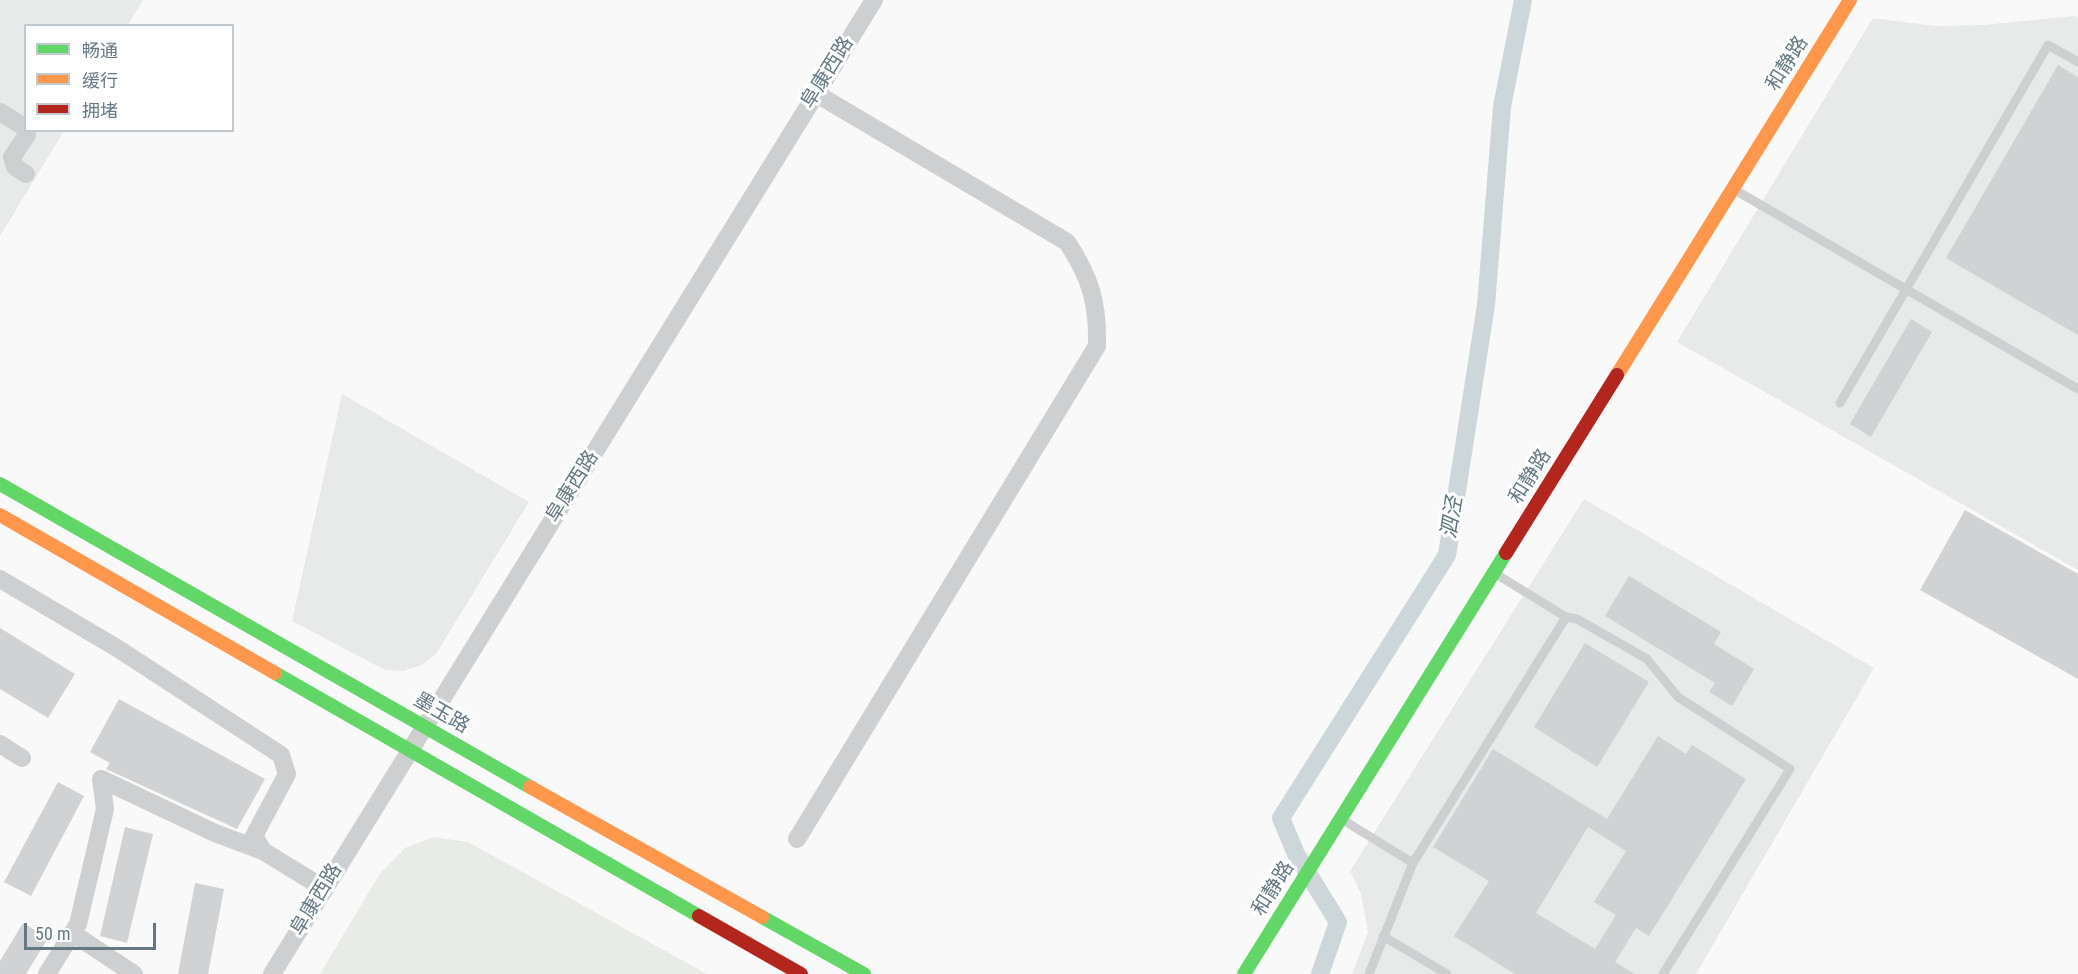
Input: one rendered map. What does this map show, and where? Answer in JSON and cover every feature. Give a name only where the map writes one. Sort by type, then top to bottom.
[{"type":"main road","name":"和静路","points":[[1244,974],[1850,0]]},
{"type":"main road","name":"墨玉路","points":[[0,484],[424,728],[864,974]]},
{"type":"main road","points":[[0,515],[801,974]]},
{"type":"street","name":"阜康西路","points":[[273,974],[409,750],[874,0]]},
{"type":"street","points":[[797,839],[1097,346],[1098,313],[1083,266],[1066,242],[815,93]]},
{"type":"street","points":[[0,112],[24,127]]},
{"type":"street","points":[[26,132],[27,135],[12,158],[15,167],[26,174]]},
{"type":"street","points":[[0,579],[127,654],[281,755],[288,774],[254,836],[263,851]]},
{"type":"street","points":[[0,744],[22,758]]},
{"type":"street","points":[[47,974],[78,924],[105,809],[101,779],[215,833],[263,851],[325,889]]},
{"type":"street","points":[[72,933],[134,974]]},
{"type":"lane","points":[[1840,403],[2048,45],[2078,62]]},
{"type":"lane","points":[[1733,188],[2078,389]]},
{"type":"lane","points":[[1494,572],[1566,617],[1584,622],[1647,659],[1678,697],[1790,769],[1663,974]]},
{"type":"lane","points":[[1369,974],[1413,864],[1566,617]]},
{"type":"lane","points":[[1341,819],[1413,864]]},
{"type":"lane","points":[[1383,936],[1447,974]]},
{"type":"shaded area","points":[[0,0],[143,0],[129,24],[24,24],[24,132],[63,132],[0,236]]},
{"type":"shaded area","points":[[2074,16],[2078,18],[2078,570],[1677,342],[1873,18],[1935,26],[1982,25]]},
{"type":"shaded area","points":[[342,394],[529,502],[436,654],[422,665],[403,671],[385,670],[292,621]]},
{"type":"shaded area","points":[[1584,499],[1874,668],[1696,974],[1352,974],[1368,932],[1361,894],[1350,871]]},
{"type":"shaded area","points":[[433,837],[468,842],[707,974],[320,974],[379,875],[405,848]]},
{"type":"building","points":[[2058,65],[2078,77],[2078,335],[1946,258]]},
{"type":"building","points":[[1911,319],[1932,332],[1871,437],[1850,424]]},
{"type":"building","points":[[1965,510],[2078,574],[2078,679],[1920,590]]},
{"type":"building","points":[[1629,576],[1721,632],[1714,644],[1754,669],[1732,706],[1709,692],[1715,683],[1605,616]]},
{"type":"building","points":[[0,628],[75,674],[48,718],[0,689]]},
{"type":"building","points":[[1585,643],[1649,682],[1597,767],[1534,727]]},
{"type":"building","points":[[119,699],[265,779],[237,829],[106,769],[110,763],[90,752]]},
{"type":"building","points":[[1658,736],[1686,754],[1692,745],[1746,779],[1649,936],[1636,928],[1615,962],[1635,974],[1515,974],[1454,936],[1489,881],[1433,847],[1493,749],[1607,819]],"holes":[[[1588,827],[1626,851],[1594,902],[1616,915],[1595,949],[1536,913]]]},
{"type":"building","points":[[58,782],[84,796],[31,896],[4,882]]},
{"type":"building","points":[[125,827],[153,834],[127,943],[100,936]]},
{"type":"building","points":[[195,883],[224,889],[208,974],[178,974]]},
{"type":"building","points":[[23,923],[48,938],[26,974],[0,974],[0,961]]},
{"type":"waterway","name":"泗泾","points":[[1320,974],[1338,922],[1296,854],[1281,818],[1447,555],[1486,305],[1502,107],[1523,0]]},
{"type":"traffic: fast","points":[[0,484],[530,787]]},
{"type":"traffic: fast","points":[[1244,974],[1506,553]]},
{"type":"traffic: fast","points":[[275,673],[699,916]]},
{"type":"traffic: fast","points":[[762,917],[864,974]]},
{"type":"traffic: slow","points":[[1617,375],[1850,0]]},
{"type":"traffic: slow","points":[[0,515],[275,673]]},
{"type":"traffic: slow","points":[[530,787],[762,917]]},
{"type":"traffic: jam","points":[[1506,553],[1617,375]]},
{"type":"traffic: jam","points":[[699,916],[801,974]]}]
